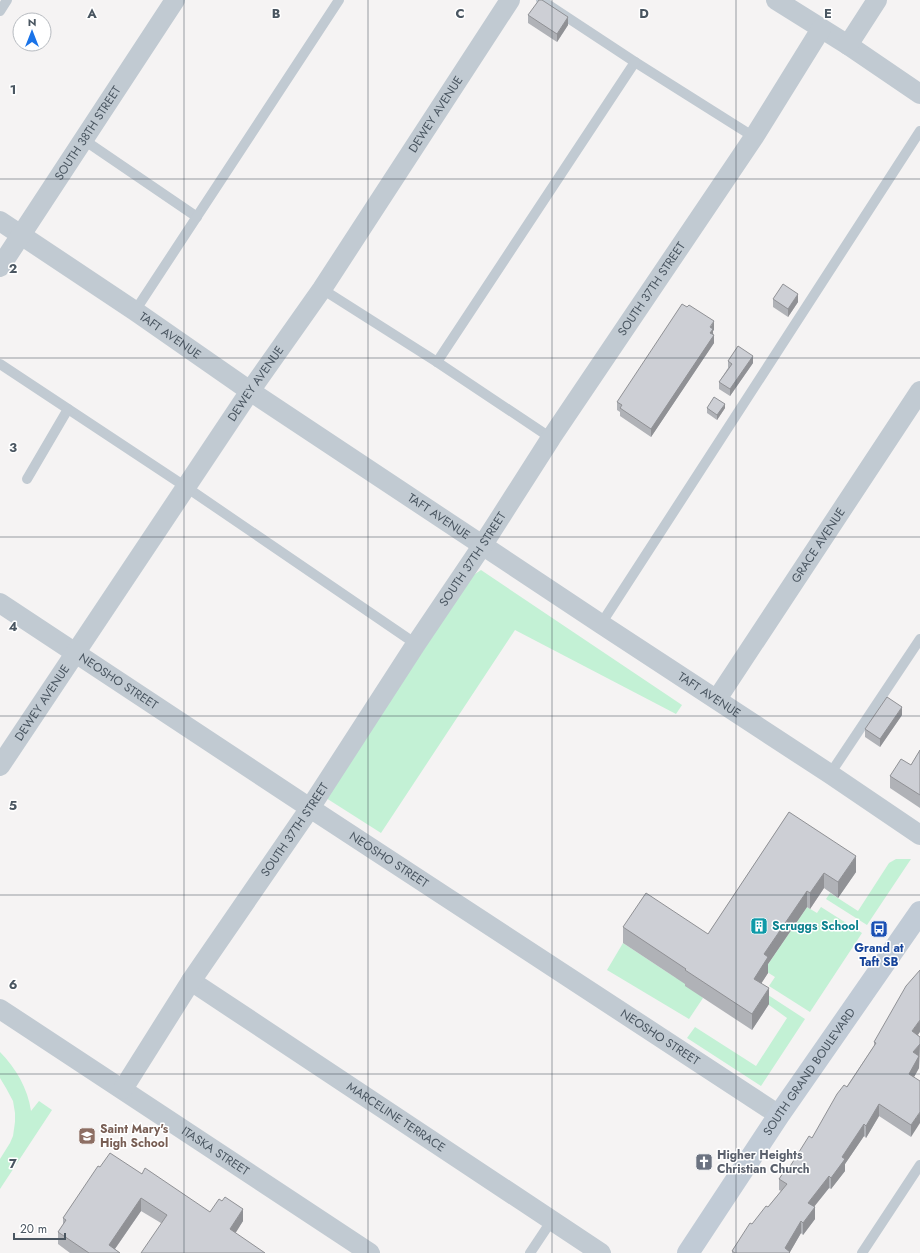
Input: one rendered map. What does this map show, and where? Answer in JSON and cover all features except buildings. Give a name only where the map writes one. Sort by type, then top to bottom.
[{"type":"main road","name":"SOUTH GRAND BOULEVARD","points":[[688,1253],[779,1115],[920,912]]},
{"type":"street","name":"SOUTH 38TH STREET","points":[[0,267],[22,236],[175,0]]},
{"type":"street","name":"DEWEY AVENUE","points":[[0,766],[250,391],[322,288],[510,0]]},
{"type":"street","points":[[776,0],[848,45],[920,94]]},
{"type":"street","points":[[848,45],[877,0]]},
{"type":"street","name":"SOUTH 37TH STREET","points":[[123,1089],[192,981],[310,808],[551,438],[754,137],[821,28]]},
{"type":"street","name":"TAFT AVENUE","points":[[0,221],[136,310],[250,391],[482,546],[717,699],[920,835]]},
{"type":"street","name":"GRACE AVENUE","points":[[717,699],[920,391]]},
{"type":"street","name":"NEOSHO STREET","points":[[0,603],[779,1115]]},
{"type":"street","name":"MARCELINE TERRACE","points":[[192,981],[601,1253]]},
{"type":"street","name":"ITASKA STREET","points":[[0,1008],[370,1253]]},
{"type":"lane","points":[[0,11],[8,0]]},
{"type":"lane","points":[[136,310],[339,0]]},
{"type":"lane","points":[[541,0],[635,62],[754,137]]},
{"type":"lane","points":[[437,362],[635,62]]},
{"type":"lane","points":[[601,624],[920,131]]},
{"type":"lane","points":[[84,140],[197,217]]},
{"type":"lane","points":[[322,288],[551,438]]},
{"type":"lane","points":[[0,364],[186,487],[416,644]]},
{"type":"lane","points":[[26,479],[68,409]]},
{"type":"lane","points":[[830,774],[920,639]]},
{"type":"lane","points":[[862,1253],[920,1165]]},
{"type":"lane","points":[[530,1253],[552,1220]]},
{"type":"green space","points":[[481,570],[682,705],[676,714],[515,630],[381,833],[326,798],[472,576]]},
{"type":"green space","points":[[896,859],[911,859],[867,925],[826,899],[830,893],[858,911],[889,863]]},
{"type":"green space","points":[[807,907],[817,913],[821,907],[862,933],[810,1012],[769,986],[775,977],[764,970]]},
{"type":"green space","points":[[623,943],[676,978],[679,975],[703,998],[689,1019],[607,970]]},
{"type":"green space","points":[[765,993],[805,1019],[761,1086],[687,1038],[695,1027],[756,1066],[787,1018],[769,1005]]},
{"type":"green space","points":[[0,1052],[6,1058],[20,1079],[27,1095],[31,1111],[39,1101],[52,1110],[0,1189],[0,1159],[13,1136],[15,1113],[13,1101],[0,1078]]},
{"type":"place","name":"Scruggs School","points":[[759,926]]},
{"type":"place","name":"Grand at Taft SB","points":[[879,929]]},
{"type":"place","name":"Saint Mary's High School","points":[[87,1136]]},
{"type":"place","name":"Higher Heights Christian Church","points":[[704,1162]]}]
